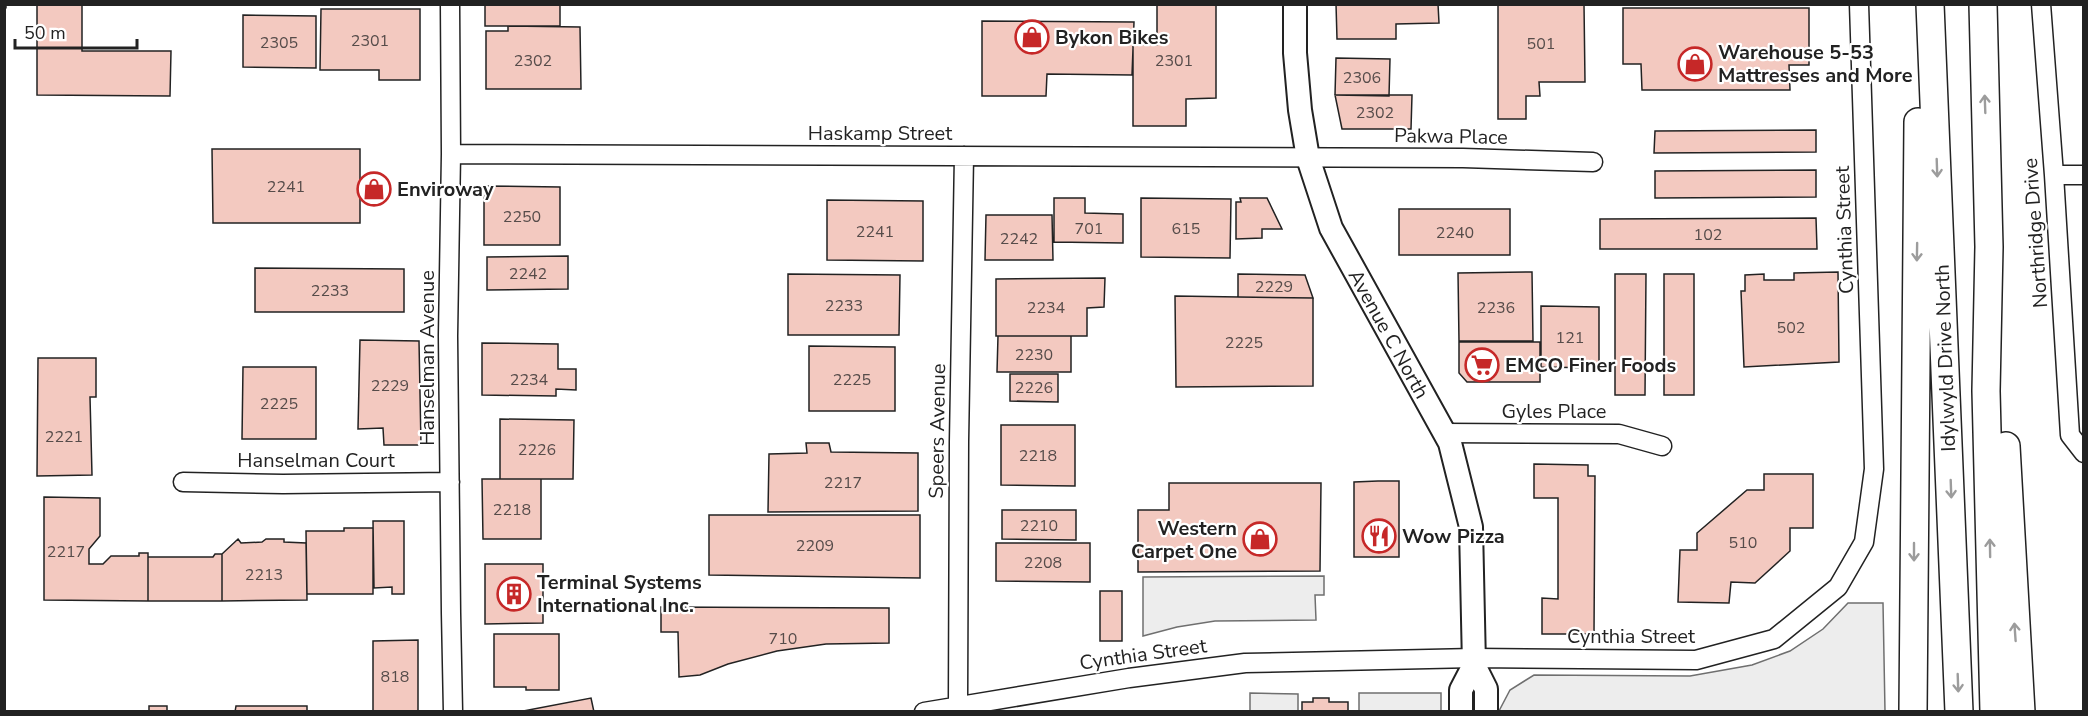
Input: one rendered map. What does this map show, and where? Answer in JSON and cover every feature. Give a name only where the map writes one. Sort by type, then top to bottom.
[{"type":"highway","points":[[1912,711],[1918,42],[1923,4]]},
{"type":"highway","name":"Idylwyld Drive North","points":[[1930,4],[1959,711]]},
{"type":"highway","name":"Idylwyld Drive North","points":[[1983,4],[1989,247],[1986,391],[1994,711]]},
{"type":"highway","points":[[1989,247],[2002,364],[2020,711]]},
{"type":"main road","name":"Avenue C North","points":[[1295,4],[1295,53],[1300,110],[1308,158],[1331,228],[1450,443],[1472,527],[1474,662],[1486,689],[1486,711]]},
{"type":"main road","name":"Avenue C North","points":[[1461,711],[1461,690],[1474,662]]},
{"type":"street","name":"Hanselman Avenue","points":[[450,4],[451,154],[448,336],[453,711]]},
{"type":"street","name":"Cynthia Street","points":[[924,711],[1129,678],[1245,663],[1696,660],[1774,639],[1838,586],[1844,578],[1864,542],[1874,469],[1859,4]]},
{"type":"street","name":"Northridge Drive","points":[[2041,4],[2070,435],[2084,453]]},
{"type":"street","name":"Haskamp Street","points":[[451,154],[1308,158]]},
{"type":"street","name":"Speers Avenue","points":[[958,706],[958,454],[964,156]]},
{"type":"street","name":"Pakwa Place","points":[[1308,158],[1463,158],[1593,162]]},
{"type":"street","points":[[2054,175],[2084,175]]},
{"type":"street","name":"Gyles Place","points":[[1444,433],[1619,434],[1662,446]]},
{"type":"street","name":"Hanselman Court","points":[[183,482],[283,484],[450,482]]},
{"type":"shaded area","points":[[1324,576],[1324,595],[1315,595],[1316,620],[1215,621],[1177,627],[1143,636],[1143,577]]},
{"type":"shaded area","points":[[1848,603],[1883,603],[1885,711],[1499,711],[1510,690],[1534,675],[1690,676],[1752,665],[1790,651],[1823,629]]},
{"type":"shaded area","points":[[1250,693],[1298,694],[1298,711],[1250,711]]},
{"type":"shaded area","points":[[1359,693],[1441,693],[1441,711],[1359,711]]},
{"type":"building","points":[[485,4],[560,4],[560,26],[485,26]]},
{"type":"building","points":[[1157,4],[1216,4],[1216,98],[1186,99],[1186,126],[1133,126],[1133,44],[1157,45]]},
{"type":"building","points":[[1336,4],[1438,4],[1439,23],[1396,24],[1396,39],[1337,39]]},
{"type":"building","points":[[1498,4],[1584,4],[1585,82],[1539,82],[1540,96],[1526,96],[1526,119],[1498,119]]},
{"type":"building","points":[[37,5],[82,5],[82,51],[171,51],[170,96],[37,95]]},
{"type":"building","points":[[1623,8],[1809,8],[1809,65],[1789,65],[1790,90],[1642,90],[1641,64],[1623,64]]},
{"type":"building","points":[[321,9],[420,9],[420,80],[379,80],[379,70],[320,70]]},
{"type":"building","points":[[243,15],[316,16],[316,68],[243,67]]},
{"type":"building","points":[[982,21],[1134,22],[1132,75],[1047,74],[1046,96],[982,96]]},
{"type":"building","points":[[508,26],[580,27],[581,89],[486,89],[486,31],[508,31]]},
{"type":"building","points":[[1336,58],[1390,59],[1389,96],[1335,95]]},
{"type":"building","points":[[1335,95],[1412,95],[1411,129],[1342,129]]},
{"type":"building","points":[[1816,130],[1816,152],[1654,153],[1655,131]]},
{"type":"building","points":[[212,149],[360,149],[360,223],[213,223]]},
{"type":"building","points":[[1816,170],[1816,197],[1655,198],[1655,171]]},
{"type":"building","points":[[484,186],[560,187],[560,245],[484,245]]},
{"type":"building","points":[[1054,198],[1085,198],[1085,213],[1123,214],[1123,243],[1054,242]]},
{"type":"building","points":[[1141,198],[1231,199],[1230,258],[1141,257]]},
{"type":"building","points":[[1240,198],[1267,198],[1282,229],[1262,229],[1262,238],[1236,239],[1236,202],[1241,202]]},
{"type":"building","points":[[827,200],[923,201],[923,261],[827,260]]},
{"type":"building","points":[[1399,209],[1510,209],[1510,255],[1399,255]]},
{"type":"building","points":[[986,215],[1052,215],[1053,260],[985,260]]},
{"type":"building","points":[[1816,218],[1817,249],[1600,249],[1600,219]]},
{"type":"building","points":[[568,256],[568,289],[487,290],[487,257]]},
{"type":"building","points":[[255,268],[404,269],[404,312],[255,312]]},
{"type":"building","points":[[1532,272],[1533,341],[1459,341],[1458,273]]},
{"type":"building","points":[[1838,272],[1839,362],[1744,367],[1741,291],[1745,291],[1745,275],[1764,274],[1764,280],[1794,280],[1794,273]]},
{"type":"building","points":[[788,274],[900,275],[899,335],[788,335]]},
{"type":"building","points":[[1238,274],[1305,275],[1313,298],[1238,297]]},
{"type":"building","points":[[1615,274],[1646,274],[1645,395],[1615,395]]},
{"type":"building","points":[[1664,274],[1694,274],[1694,395],[1664,395]]},
{"type":"building","points":[[1105,278],[1104,307],[1087,308],[1087,336],[996,336],[996,279]]},
{"type":"building","points":[[1175,296],[1313,298],[1313,386],[1176,387]]},
{"type":"building","points":[[1541,306],[1599,307],[1599,368],[1541,367]]},
{"type":"building","points":[[998,336],[1071,336],[1071,372],[997,372]]},
{"type":"building","points":[[360,340],[419,341],[421,445],[384,445],[383,428],[358,429]]},
{"type":"building","points":[[1459,342],[1540,342],[1540,382],[1467,382],[1459,373]]},
{"type":"building","points":[[482,343],[558,344],[558,369],[576,369],[576,390],[556,389],[556,396],[482,395]]},
{"type":"building","points":[[809,346],[895,347],[895,411],[809,411]]},
{"type":"building","points":[[38,358],[96,358],[96,397],[90,397],[92,475],[37,476]]},
{"type":"building","points":[[243,367],[316,367],[316,439],[242,439]]},
{"type":"building","points":[[1010,374],[1058,374],[1058,402],[1010,401]]},
{"type":"building","points":[[500,419],[574,420],[573,479],[500,479]]},
{"type":"building","points":[[1001,425],[1075,425],[1075,486],[1001,485]]},
{"type":"building","points":[[806,443],[829,443],[831,452],[918,453],[918,511],[768,512],[769,454],[807,453]]},
{"type":"building","points":[[1534,464],[1588,465],[1588,476],[1595,476],[1594,634],[1542,634],[1542,598],[1558,599],[1558,498],[1534,498]]},
{"type":"building","points":[[1764,474],[1813,474],[1813,528],[1790,528],[1790,551],[1755,583],[1731,582],[1729,603],[1678,602],[1680,550],[1697,550],[1697,533],[1747,490],[1764,490]]},
{"type":"building","points":[[482,479],[541,479],[541,539],[483,539]]},
{"type":"building","points":[[1399,481],[1399,557],[1354,557],[1354,482]]},
{"type":"building","points":[[1169,483],[1321,483],[1320,571],[1138,572],[1138,510],[1169,510]]},
{"type":"building","points":[[44,497],[100,498],[100,536],[89,549],[89,564],[103,564],[111,556],[139,556],[139,553],[148,553],[148,601],[44,600]]},
{"type":"building","points":[[1002,510],[1076,510],[1076,540],[1002,539]]},
{"type":"building","points":[[709,515],[920,515],[920,578],[709,575]]},
{"type":"building","points":[[373,521],[404,521],[404,594],[392,594],[392,587],[374,588]]},
{"type":"building","points":[[344,528],[373,528],[373,594],[307,594],[306,531],[344,531]]},
{"type":"building","points":[[238,539],[241,543],[284,539],[284,542],[306,543],[307,600],[222,601],[222,554]]},
{"type":"building","points":[[996,543],[1090,543],[1090,582],[996,581]]},
{"type":"building","points":[[215,554],[222,554],[222,601],[148,601],[148,557],[213,557]]},
{"type":"building","name":"Terminal Systems International Inc.","points":[[485,564],[543,564],[543,623],[485,624]]},
{"type":"building","points":[[1100,591],[1122,591],[1122,641],[1100,641]]},
{"type":"building","points":[[661,607],[889,608],[889,643],[826,644],[777,651],[728,664],[700,675],[679,677],[678,632],[661,632]]},
{"type":"building","points":[[494,634],[559,634],[559,690],[494,687]]},
{"type":"building","points":[[418,640],[418,712],[373,712],[373,641]]},
{"type":"building","points":[[591,698],[594,712],[518,712]]},
{"type":"building","points":[[1313,698],[1329,698],[1329,702],[1348,702],[1348,712],[1302,712],[1302,702],[1313,702]]},
{"type":"building","points":[[149,706],[167,706],[167,712],[149,712]]},
{"type":"building","points":[[236,706],[307,706],[307,712],[235,712]]},
{"type":"fence","points":[[4,8],[6,4]]},
{"type":"place","name":"Bykon Bikes","points":[[1032,37]]},
{"type":"place","name":"Warehouse 5-53 Mattresses and More","points":[[1695,64]]},
{"type":"place","name":"Enviroway","points":[[374,189]]},
{"type":"place","name":"EMCO Finer Foods","points":[[1482,365]]},
{"type":"place","name":"Wow Pizza","points":[[1379,536]]},
{"type":"place","name":"Western Carpet One","points":[[1260,539]]},
{"type":"place","name":"Terminal Systems International Inc.","points":[[514,594]]}]
